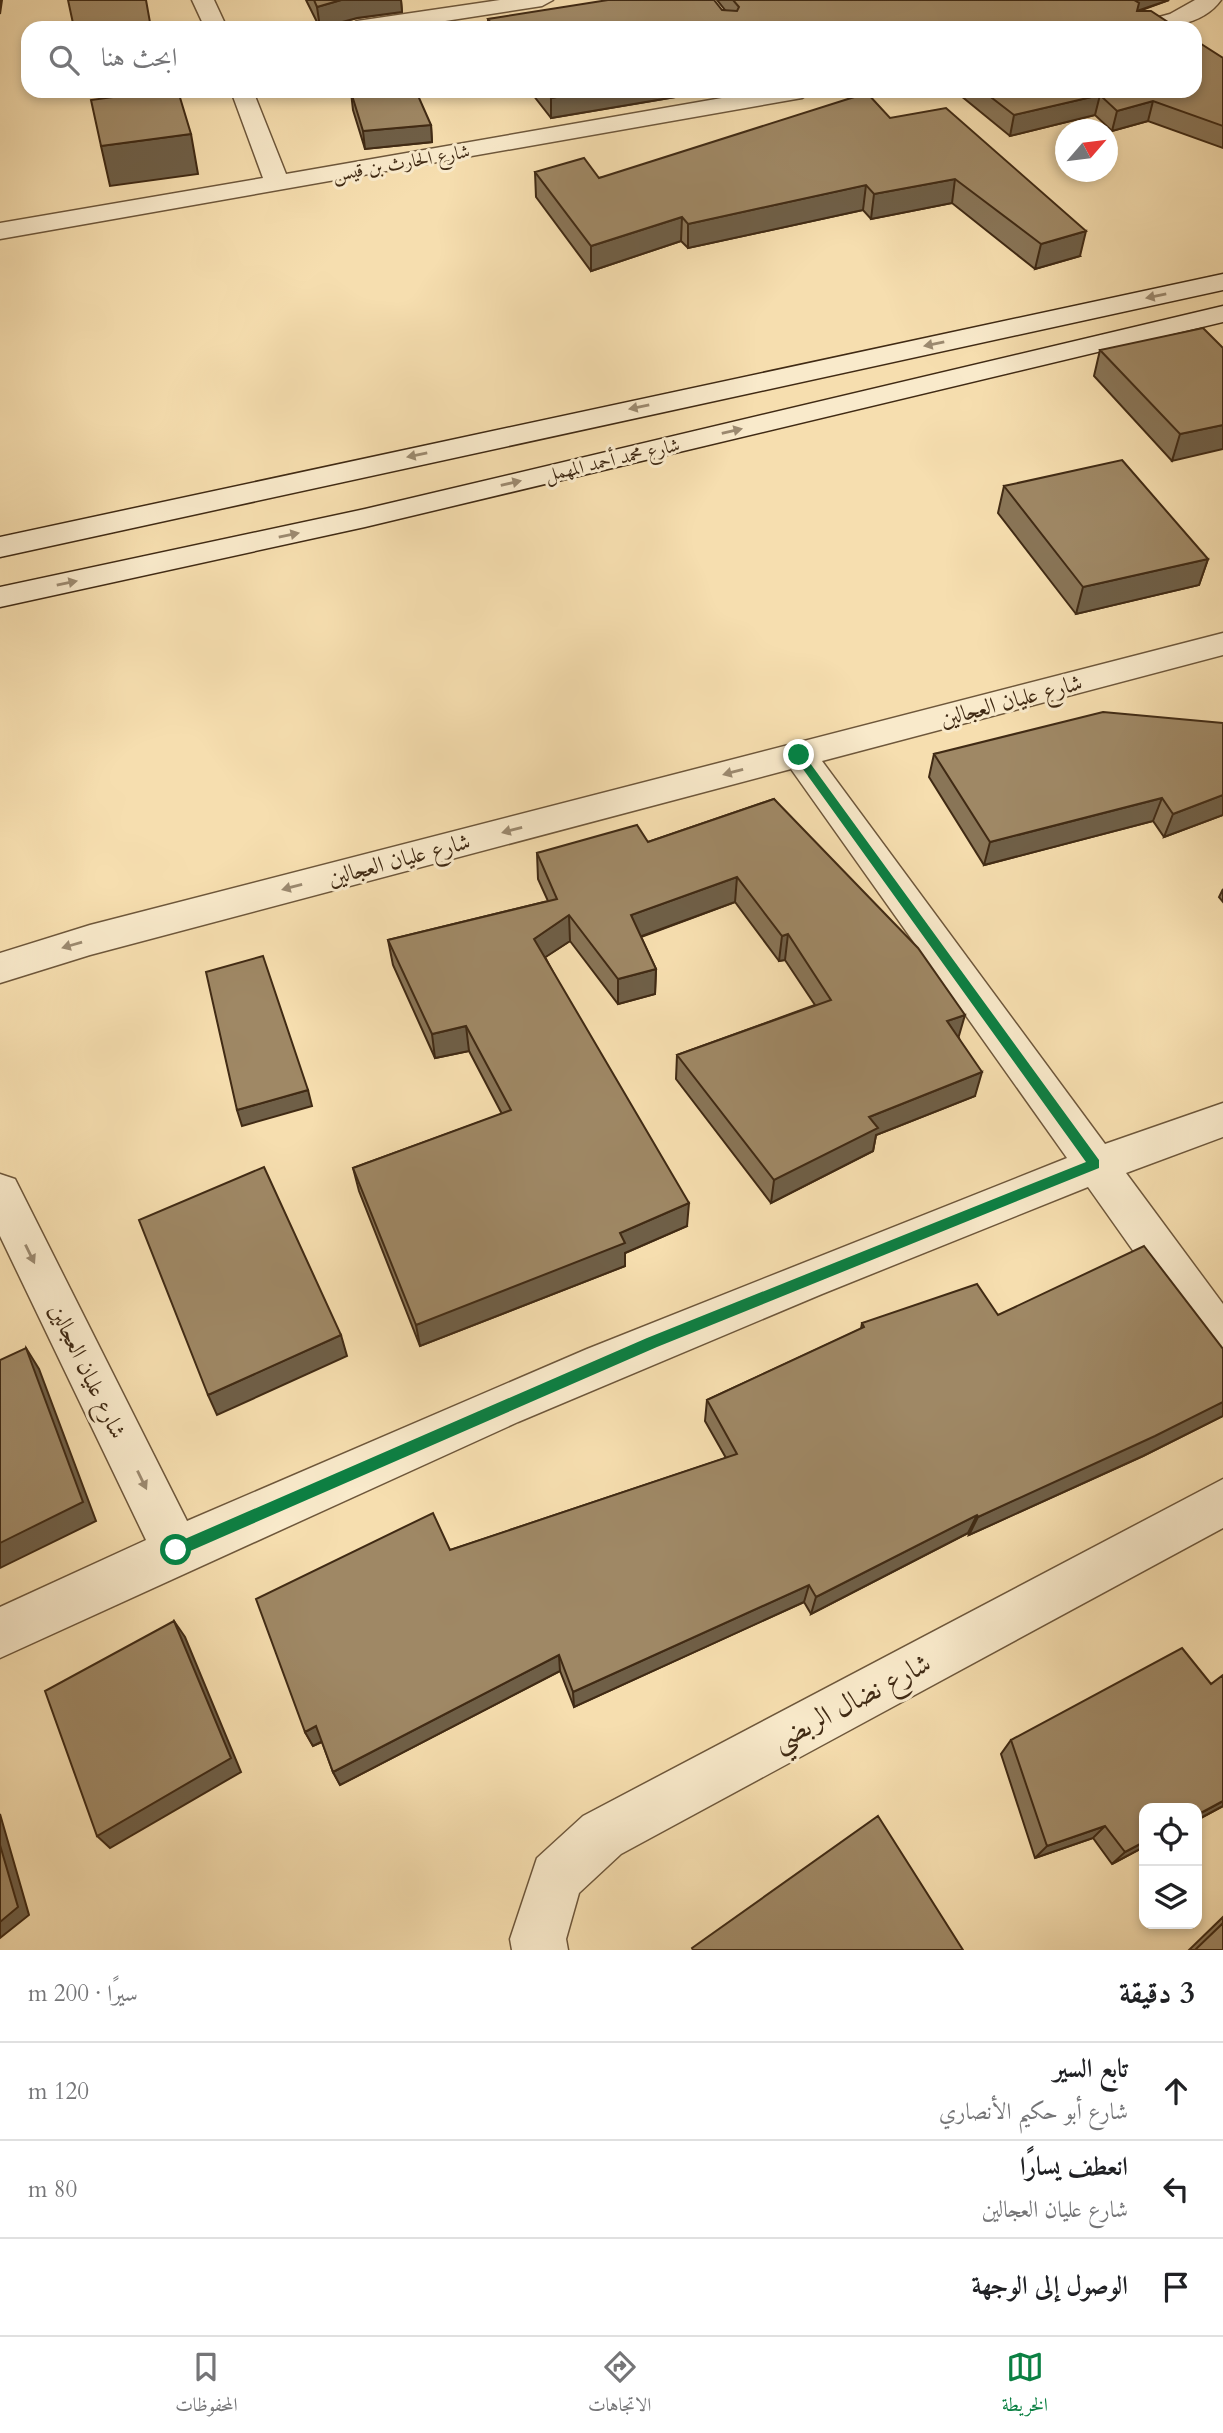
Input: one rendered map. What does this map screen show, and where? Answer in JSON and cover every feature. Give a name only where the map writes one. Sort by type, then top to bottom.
[{"type":"street","points":[[203,0],[213,21]]},
{"type":"street","points":[[403,21],[542,0]]},
{"type":"street","points":[[1171,21],[1210,0]]},
{"type":"street","points":[[245,98],[278,183]]},
{"type":"street","name":"شارع الحارث بن قيس","points":[[0,231],[762,98]]},
{"type":"street","name":"شارع محمد أحمد المهمل","points":[[0,547],[1223,282]]},
{"type":"street","name":"شارع محمد أحمد المهمل","points":[[0,597],[365,518],[1223,314]]},
{"type":"street","name":"شارع عليان العجالين","points":[[2,965],[1223,644]]},
{"type":"street","points":[[799,755],[1223,1340]]},
{"type":"street","points":[[0,1633],[176,1550],[652,1343],[1094,1164],[1223,1120]]},
{"type":"street","name":"شارع عليان العجالين","points":[[0,1192],[176,1550]]},
{"type":"street","name":"شارع نضال الربضي","points":[[540,1950],[538,1939],[555,1877],[602,1835],[1223,1502]]},
{"type":"building","points":[[68,0],[146,0],[150,21],[72,21]]},
{"type":"building","points":[[314,0],[341,0],[317,7]]},
{"type":"building","points":[[608,0],[714,0],[722,10],[737,11],[739,7],[733,0],[1134,0],[1139,3],[1137,11],[1151,11],[1166,21],[490,21],[488,19]]},
{"type":"building","points":[[1202,44],[1223,58],[1223,126],[1153,101],[1117,111],[1103,98],[1202,98]]},
{"type":"building","points":[[180,98],[191,134],[101,146],[91,100]]},
{"type":"building","points":[[353,98],[419,98],[431,125],[363,131]]},
{"type":"building","points":[[851,98],[872,98],[890,118],[946,108],[1086,231],[1041,244],[955,179],[874,194],[866,185],[688,224],[682,217],[591,246],[535,172],[584,158],[599,178]]},
{"type":"building","points":[[992,98],[1087,98],[1014,115]]},
{"type":"building","points":[[1203,328],[1223,348],[1223,425],[1180,434],[1100,350]]},
{"type":"building","points":[[1122,460],[1208,559],[1083,587],[1004,486]]},
{"type":"building","points":[[1103,712],[1223,723],[1223,795],[1173,814],[1162,798],[990,842],[934,754]]},
{"type":"building","points":[[774,799],[918,948],[965,1015],[947,1021],[982,1072],[869,1117],[878,1128],[774,1180],[677,1055],[831,1000],[788,934],[782,936],[737,877],[631,915],[656,969],[618,979],[569,915],[534,939],[689,1203],[620,1233],[625,1243],[416,1325],[353,1168],[511,1110],[466,1026],[432,1034],[388,940],[557,899],[537,853],[637,825],[648,842]]},
{"type":"building","points":[[263,956],[308,1090],[237,1110],[206,972]]},
{"type":"building","points":[[264,1167],[341,1335],[208,1395],[139,1220]]},
{"type":"building","points":[[1144,1246],[1223,1349],[1223,1402],[1155,1436],[978,1517],[977,1515],[816,1597],[809,1585],[573,1692],[559,1655],[333,1772],[316,1726],[305,1732],[256,1599],[433,1513],[450,1550],[737,1454],[707,1400],[864,1327],[862,1323],[977,1284],[998,1315]]},
{"type":"building","points":[[26,1348],[83,1502],[0,1543],[0,1360]]},
{"type":"building","points":[[174,1621],[231,1758],[97,1836],[45,1691]]},
{"type":"building","points":[[1182,1648],[1211,1684],[1223,1675],[1223,1801],[1202,1812],[1202,1803],[1139,1803],[1139,1845],[1125,1852],[1105,1826],[1047,1846],[1011,1740]]},
{"type":"building","points":[[878,1816],[963,1950],[693,1950],[692,1948]]},
{"type":"building","points":[[0,1845],[18,1907],[0,1922]]},
{"type":"building","points":[[1223,1923],[1223,1950],[1195,1950]]},
{"type":"route","points":[[176,1550],[652,1343],[1094,1164],[799,755]]}]
